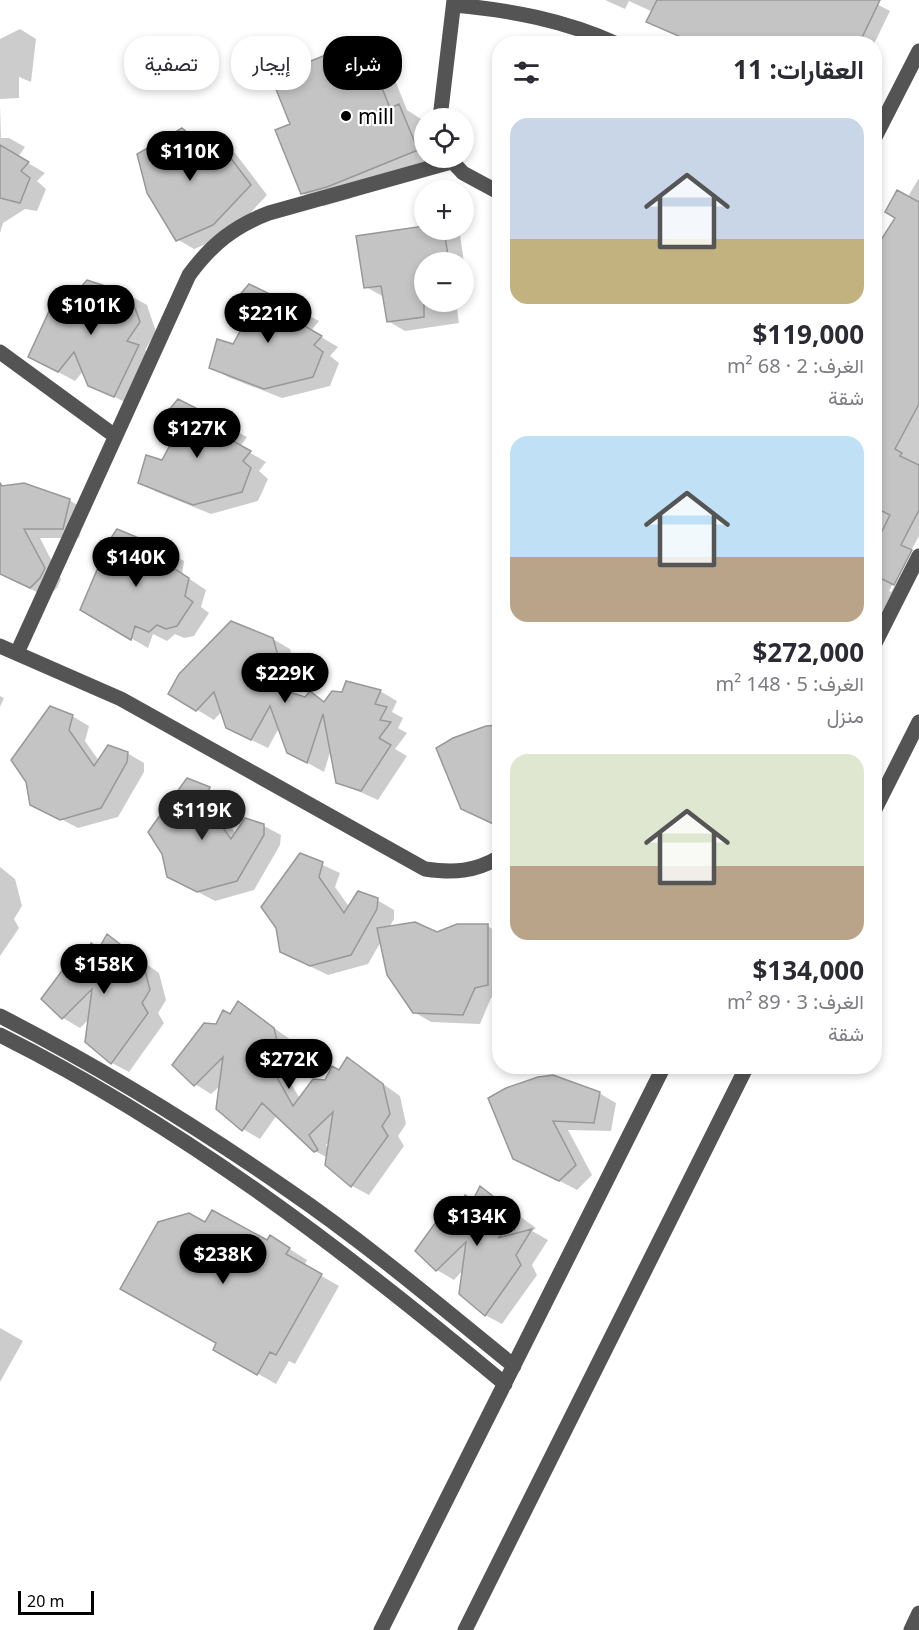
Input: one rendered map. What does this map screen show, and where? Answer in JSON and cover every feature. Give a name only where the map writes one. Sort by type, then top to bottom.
[{"type":"street","points":[[441,108],[454,2],[502,9],[550,20],[595,36]]},
{"type":"street","points":[[882,123],[919,51]]},
{"type":"street","points":[[17,653],[189,274],[204,254],[223,236],[245,222],[423,168]]},
{"type":"street","points":[[458,168],[492,189]]},
{"type":"street","points":[[0,352],[115,436]]},
{"type":"street","points":[[882,629],[919,556]]},
{"type":"street","points":[[0,646],[121,699],[425,869],[453,873],[480,868],[492,861]]},
{"type":"street","points":[[882,795],[919,722]]},
{"type":"street","points":[[0,1016],[171,1113],[288,1190],[401,1273],[514,1366]]},
{"type":"street","points":[[0,1035],[113,1098],[215,1162],[323,1238],[505,1383]]},
{"type":"street","points":[[381,1630],[660,1074]]},
{"type":"street","points":[[465,1630],[743,1074]]},
{"type":"street","points":[[911,1630],[919,1613]]},
{"type":"building","points":[[657,0],[880,0],[863,36],[678,36],[646,22]]},
{"type":"building","name":"mill","points":[[323,56],[323,90],[383,90],[390,108],[399,104],[414,140],[414,152],[327,187],[301,194],[275,130],[290,124],[276,90],[311,90],[311,61]]},
{"type":"building","points":[[182,128],[207,148],[218,141],[251,185],[213,225],[176,241],[147,193],[137,154]]},
{"type":"building","points":[[0,145],[29,162],[21,171],[30,178],[20,203],[0,198]]},
{"type":"building","points":[[897,190],[919,202],[919,404],[895,449],[902,453],[900,456],[919,465],[919,510],[901,545],[912,550],[894,585],[882,579],[882,531],[890,515],[882,511],[882,238],[895,218],[885,212]]},
{"type":"building","points":[[414,227],[414,240],[446,240],[447,252],[414,252],[414,312],[424,312],[424,317],[387,322],[381,286],[364,288],[356,236]]},
{"type":"building","points":[[87,280],[130,294],[140,322],[127,341],[139,345],[114,397],[88,386],[74,352],[58,372],[28,357],[51,307],[65,305]]},
{"type":"building","points":[[249,284],[303,310],[296,321],[322,336],[314,345],[323,352],[313,377],[264,389],[209,368],[217,339],[233,344],[250,313],[233,303]]},
{"type":"building","points":[[178,399],[231,426],[224,436],[251,451],[243,461],[251,468],[242,492],[193,505],[138,483],[146,455],[162,460],[179,428],[162,418]]},
{"type":"building","points":[[0,483],[2,486],[24,483],[70,499],[63,529],[24,529],[45,568],[40,578],[30,588],[0,574]]},
{"type":"building","points":[[117,529],[168,550],[165,563],[189,578],[185,596],[193,602],[177,626],[166,629],[157,625],[149,632],[135,626],[131,640],[80,610],[105,551],[103,550]]},
{"type":"building","points":[[231,621],[273,638],[281,666],[268,685],[305,697],[310,691],[324,702],[332,691],[342,692],[346,681],[381,690],[375,704],[387,707],[380,720],[391,722],[379,738],[391,745],[361,791],[336,783],[323,714],[307,763],[287,753],[270,706],[251,740],[226,728],[214,692],[196,711],[168,694],[179,674]]},
{"type":"building","points":[[50,706],[73,715],[69,730],[94,766],[108,745],[128,752],[127,762],[101,808],[60,820],[30,805],[26,782],[11,760]]},
{"type":"building","points":[[492,726],[492,823],[461,809],[436,748],[453,738]]},
{"type":"building","points":[[187,778],[210,787],[205,803],[231,839],[245,818],[264,824],[264,835],[237,881],[197,892],[167,877],[162,854],[148,832]]},
{"type":"building","points":[[300,853],[323,862],[319,877],[344,913],[358,891],[378,898],[377,909],[351,955],[310,966],[280,952],[276,928],[261,907]]},
{"type":"building","points":[[415,922],[437,932],[457,924],[488,924],[488,985],[475,988],[463,1015],[413,1013],[387,975],[377,928]]},
{"type":"building","points":[[107,934],[143,962],[150,990],[142,1003],[148,1013],[111,1064],[85,1042],[92,989],[62,1019],[41,999],[73,956],[85,958],[91,943],[99,948]]},
{"type":"building","points":[[238,1001],[274,1028],[281,1057],[273,1070],[293,1106],[313,1079],[325,1080],[332,1066],[339,1070],[347,1057],[383,1084],[390,1114],[382,1126],[388,1136],[351,1187],[325,1165],[333,1112],[309,1135],[318,1150],[314,1152],[262,1103],[242,1131],[216,1109],[223,1057],[194,1086],[172,1065],[204,1023],[216,1024],[223,1010],[230,1014]]},
{"type":"building","points":[[553,1075],[600,1092],[594,1123],[553,1121],[576,1165],[559,1181],[513,1159],[488,1098],[506,1088],[538,1077]]},
{"type":"building","points":[[480,1186],[520,1217],[498,1238],[532,1229],[516,1255],[521,1265],[485,1316],[459,1294],[466,1242],[436,1271],[415,1251],[446,1208],[459,1210],[465,1195],[473,1200]]},
{"type":"building","points":[[212,1210],[267,1240],[270,1235],[290,1248],[286,1254],[322,1274],[276,1355],[270,1352],[257,1375],[213,1350],[216,1343],[120,1289],[158,1222],[189,1213],[205,1222]]},
{"type":"place","name":"mill","points":[[346,116]]}]
